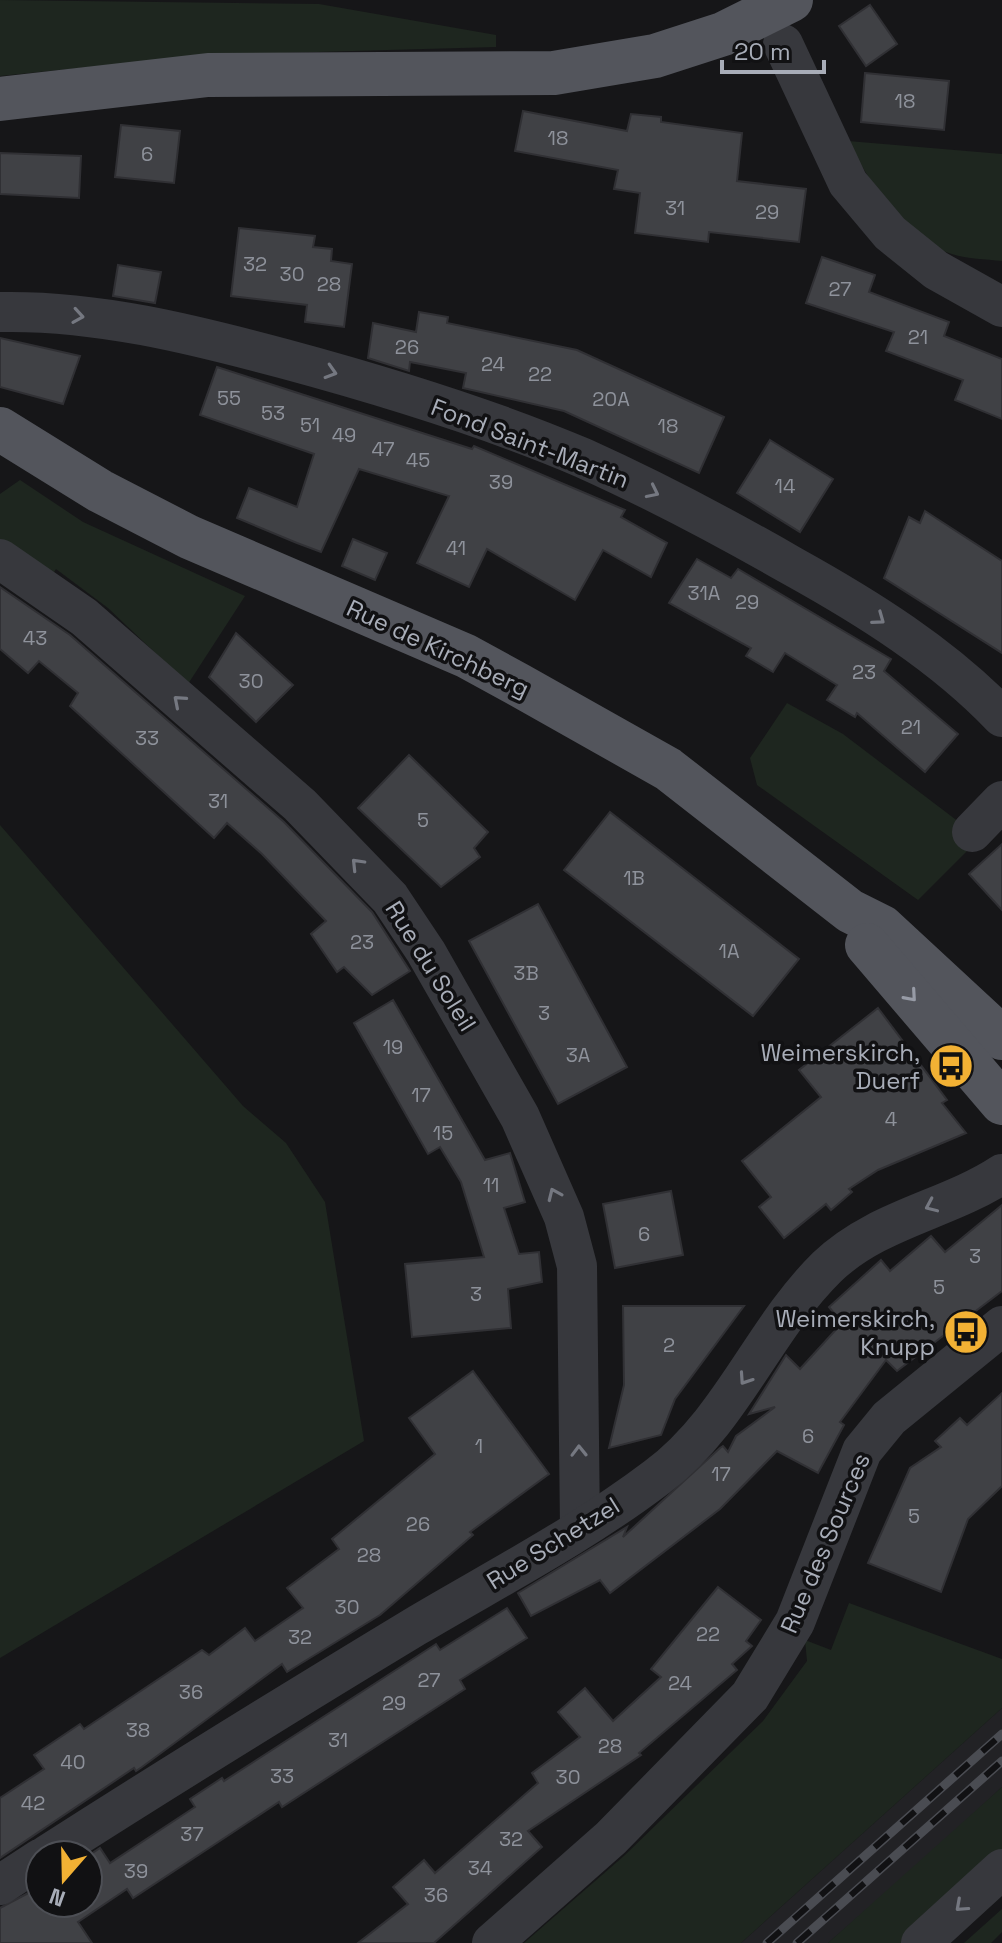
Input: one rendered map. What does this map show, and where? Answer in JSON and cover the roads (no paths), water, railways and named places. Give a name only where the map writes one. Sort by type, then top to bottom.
[{"type":"main road","points":[[0,99],[208,75],[554,73],[655,56],[723,34],[791,0]]},
{"type":"main road","name":"Rue de Kirchberg","points":[[0,429],[100,491],[189,537],[438,644],[519,685],[668,769],[850,911],[882,927],[997,1023]]},
{"type":"main road","name":"Rue de Kirchberg","points":[[850,911],[868,947],[1002,1103]]},
{"type":"street","points":[[783,44],[848,183],[890,233],[936,270],[1002,307]]},
{"type":"street","points":[[936,270],[1002,273]]},
{"type":"street","name":"Fond Saint-Martin","points":[[0,312],[42,311],[185,332],[328,371],[479,419],[582,458],[726,528],[854,601],[976,690],[1002,717]]},
{"type":"street","name":"Rue du Soleil","points":[[0,559],[84,617],[300,805],[390,898],[426,952],[520,1117],[564,1217],[574,1254],[577,1266],[580,1528]]},
{"type":"street","points":[[972,832],[1002,801]]},
{"type":"street","name":"Rue Schetzel","points":[[72,1839],[238,1733],[580,1528],[658,1477],[721,1415],[802,1296],[829,1266],[890,1225],[1002,1174]]},
{"type":"street","name":"Rue des Sources","points":[[492,1943],[611,1838],[750,1696],[795,1622],[862,1451],[889,1418],[1002,1326]]},
{"type":"street","points":[[0,1885],[24,1869]]},
{"type":"street","points":[[921,1943],[1002,1869]]},
{"type":"railway","points":[[767,1943],[1002,1734]]},
{"type":"railway","points":[[797,1943],[1002,1761]]},
{"type":"place","name":"Weimerskirch, Duerf","points":[[951,1066]]},
{"type":"place","name":"Weimerskirch, Knupp","points":[[966,1332]]}]
